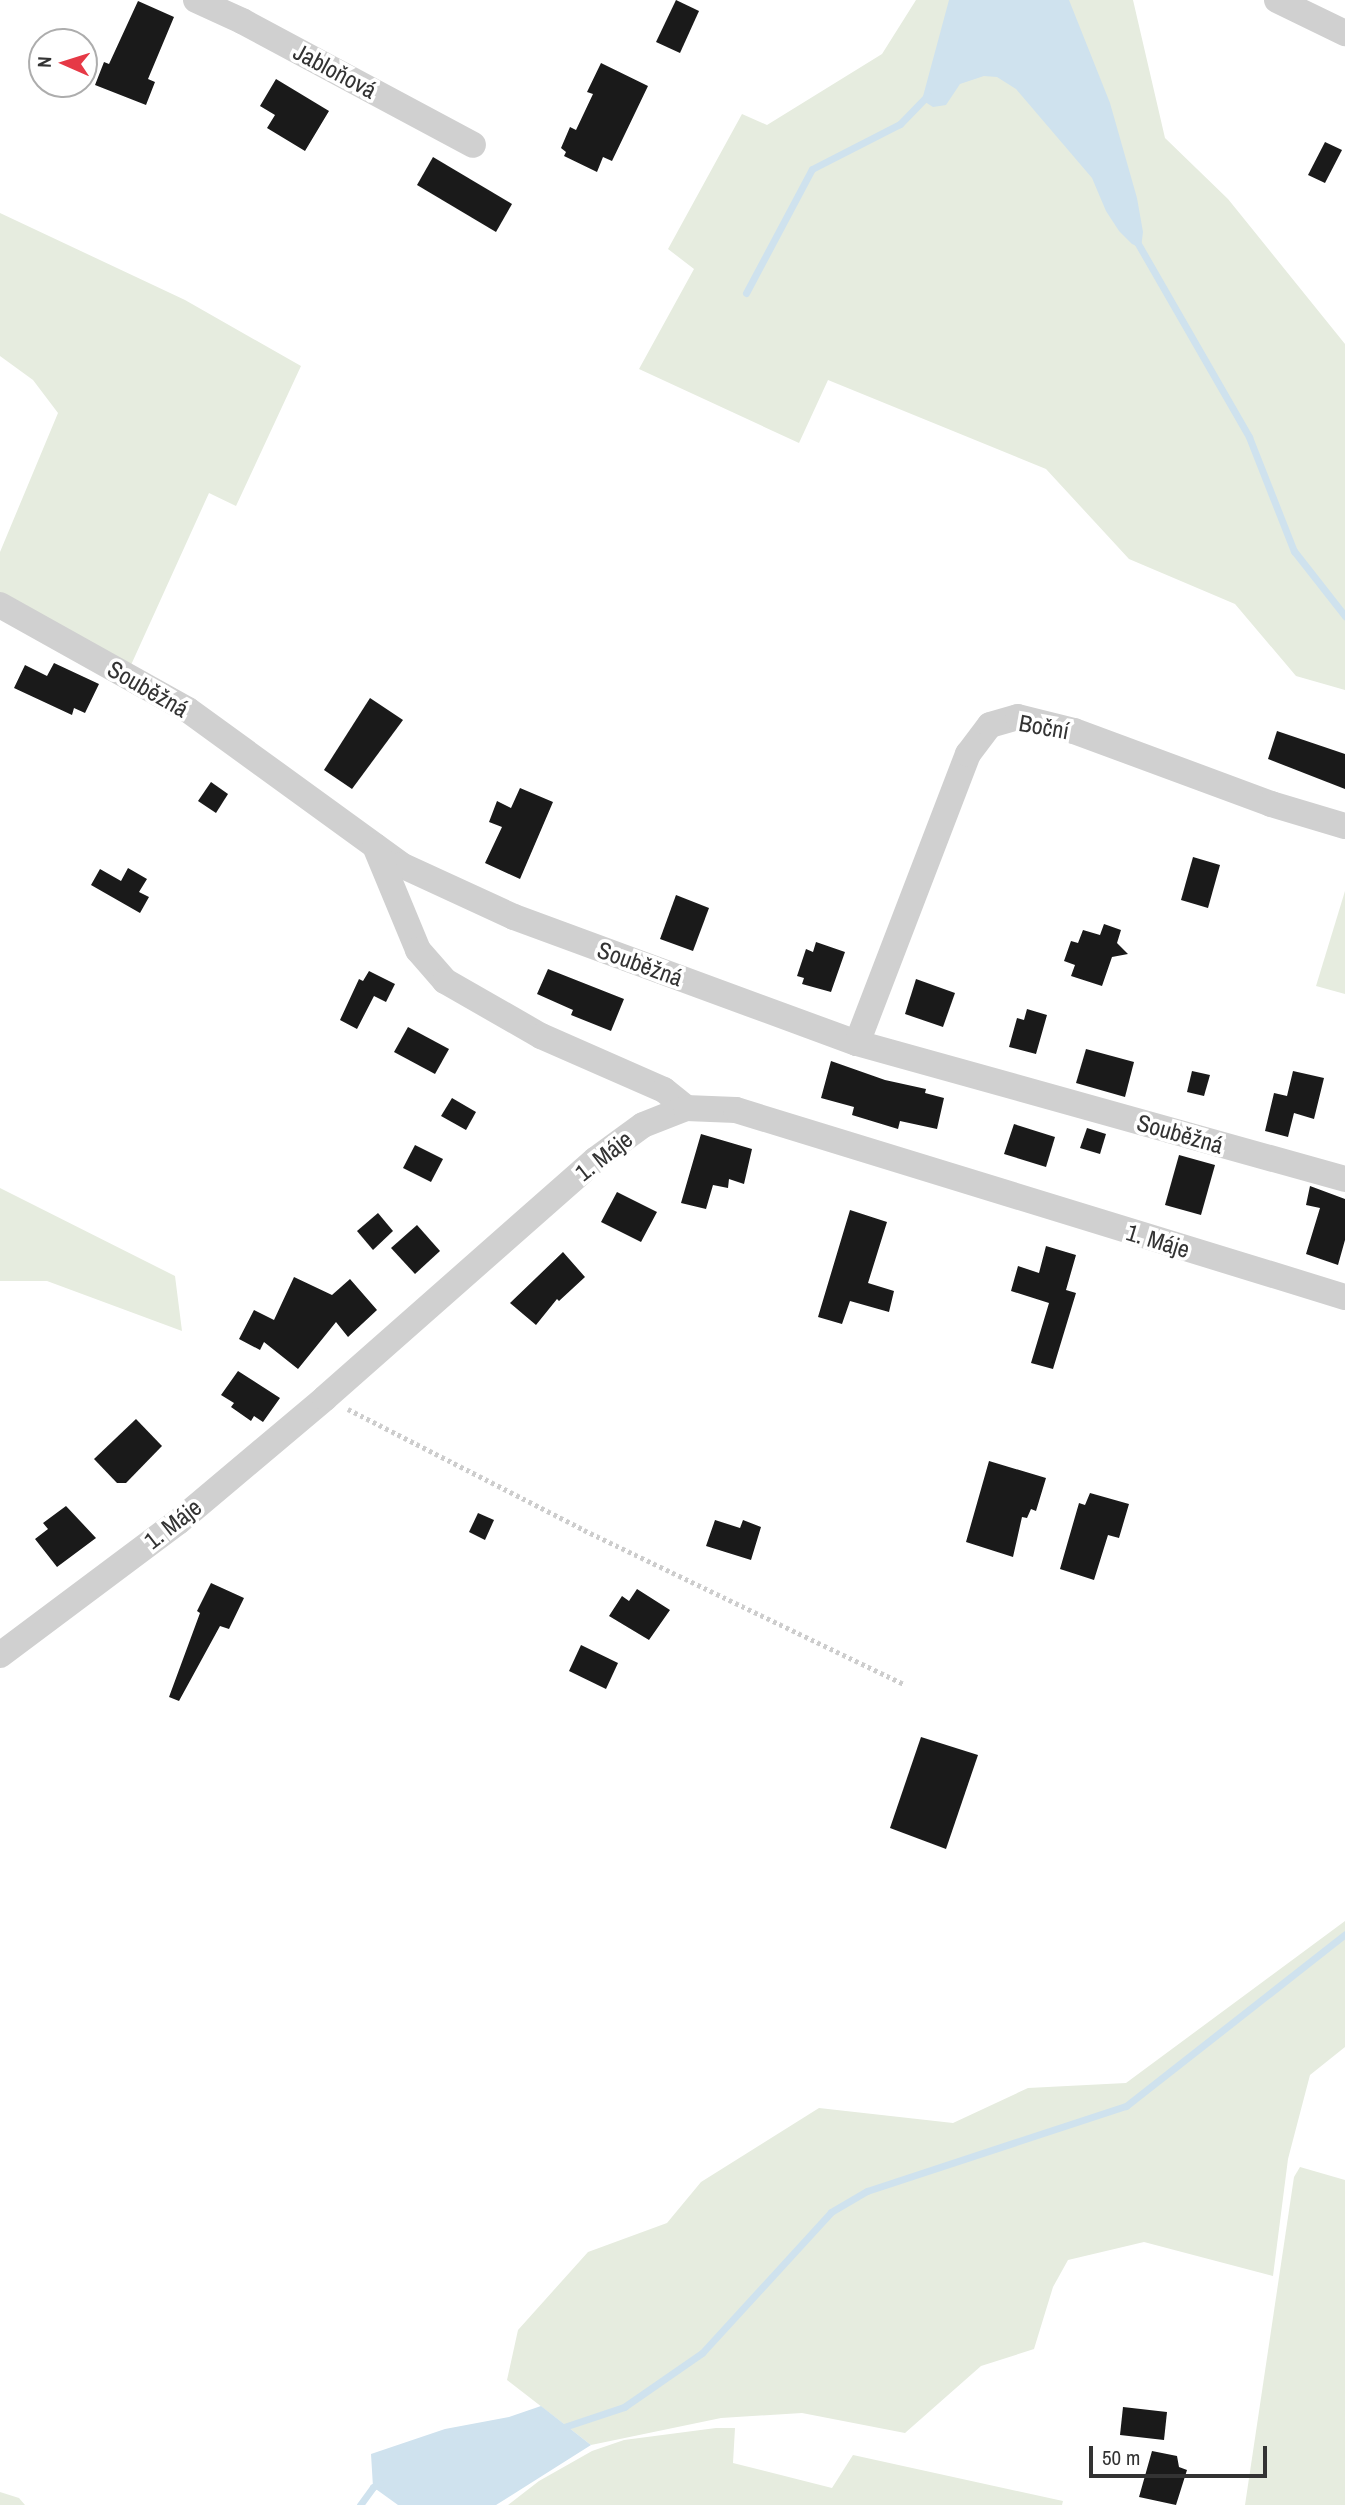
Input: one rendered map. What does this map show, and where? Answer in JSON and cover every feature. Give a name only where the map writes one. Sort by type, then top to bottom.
[{"type":"street","name":"Jabloňová","points":[[195,0],[242,21],[472,145]]},
{"type":"street","points":[[1278,0],[1345,33]]},
{"type":"street","name":"Souběžná","points":[[0,605],[188,710],[401,865],[514,917],[857,1044],[1345,1180]]},
{"type":"street","name":"Boční","points":[[857,1044],[968,754],[990,725],[1018,717],[1074,731],[1271,804],[1345,826]]},
{"type":"street","points":[[374,846],[418,950],[445,981],[541,1036],[664,1090],[686,1108]]},
{"type":"street","name":"1. Máje","points":[[0,1655],[178,1522],[325,1398],[595,1160],[643,1125],[686,1108],[747,1114],[1345,1297]]},
{"type":"path","points":[[325,1398],[584,1530],[904,1684]]},
{"type":"shaded area","points":[[916,0],[1133,0],[1165,138],[1228,199],[1345,344],[1345,690],[1296,676],[1235,604],[1129,559],[1046,469],[828,380],[799,443],[639,369],[694,269],[668,249],[742,114],[767,125],[882,54]]},
{"type":"shaded area","points":[[0,213],[185,300],[301,366],[236,506],[209,493],[131,665],[0,599],[0,552],[58,413],[33,380],[0,356]]},
{"type":"shaded area","points":[[1345,891],[1345,994],[1316,986]]},
{"type":"shaded area","points":[[0,1188],[175,1276],[182,1331],[47,1281],[0,1281]]},
{"type":"shaded area","points":[[1345,1921],[1345,2047],[1310,2075],[1288,2159],[1273,2276],[1144,2242],[1068,2260],[1053,2287],[1034,2349],[981,2366],[905,2433],[802,2413],[721,2418],[591,2445],[507,2380],[518,2330],[588,2252],[667,2223],[701,2182],[819,2108],[953,2123],[1028,2088],[1126,2083]]},
{"type":"shaded area","points":[[1300,2167],[1345,2180],[1345,2505],[1245,2505],[1294,2177]]},
{"type":"shaded area","points":[[735,2428],[733,2463],[832,2488],[853,2455],[1063,2501],[1062,2505],[508,2505],[539,2481],[592,2451],[624,2440]]},
{"type":"shaded area","points":[[0,2492],[19,2498],[25,2505],[0,2505]]},
{"type":"water","points":[[949,0],[1069,0],[1110,103],[1137,198],[1143,232],[1141,248],[1132,244],[1119,231],[1106,211],[1092,178],[1016,89],[997,77],[984,76],[960,84],[946,105],[933,107],[922,100]]},
{"type":"water","points":[[541,2406],[591,2445],[496,2505],[398,2505],[373,2487],[371,2454],[445,2429],[509,2417]]},
{"type":"building","points":[[676,0],[699,11],[680,53],[656,42]]},
{"type":"building","points":[[138,1],[174,17],[148,79],[155,82],[146,105],[98,86],[98,77],[104,62],[109,64]]},
{"type":"building","points":[[601,63],[648,86],[612,161],[603,157],[597,172],[564,156],[566,152],[561,148],[570,127],[576,130],[593,94],[587,92]]},
{"type":"building","points":[[276,79],[329,111],[305,151],[267,128],[275,115],[260,106]]},
{"type":"building","points":[[1325,142],[1342,150],[1325,183],[1308,175]]},
{"type":"building","points":[[433,157],[512,204],[496,232],[417,185]]},
{"type":"building","points":[[54,663],[99,684],[85,713],[74,708],[72,715],[14,688],[25,665],[47,676]]},
{"type":"building","points":[[370,698],[403,720],[352,789],[324,770]]},
{"type":"building","points":[[1277,731],[1345,754],[1345,789],[1268,759]]},
{"type":"building","points":[[211,782],[228,794],[216,813],[198,801]]},
{"type":"building","points":[[520,788],[553,802],[520,879],[485,863],[502,827],[489,822],[497,801],[511,808]]},
{"type":"building","points":[[1193,857],[1220,865],[1208,908],[1181,900]]},
{"type":"building","points":[[128,868],[147,879],[139,892],[149,897],[140,913],[91,885],[100,869],[121,881]]},
{"type":"building","points":[[676,895],[709,908],[693,951],[660,939]]},
{"type":"building","points":[[1104,924],[1121,930],[1117,943],[1128,954],[1112,957],[1102,986],[1071,976],[1075,965],[1064,961],[1071,941],[1078,943],[1083,930],[1100,935]]},
{"type":"building","points":[[816,942],[845,952],[831,992],[802,984],[804,978],[797,976],[806,949],[813,952]]},
{"type":"building","points":[[548,969],[624,999],[611,1031],[571,1015],[573,1010],[537,994]]},
{"type":"building","points":[[369,971],[395,984],[386,1002],[374,996],[357,1029],[340,1020],[359,979],[363,981]]},
{"type":"building","points":[[916,979],[955,993],[943,1027],[905,1014]]},
{"type":"building","points":[[1027,1009],[1047,1015],[1036,1054],[1009,1047],[1017,1018],[1024,1020]]},
{"type":"building","points":[[408,1027],[449,1049],[435,1074],[394,1052]]},
{"type":"building","points":[[1086,1049],[1134,1062],[1125,1097],[1076,1083]]},
{"type":"building","points":[[831,1061],[885,1080],[926,1089],[925,1093],[944,1098],[937,1129],[900,1121],[898,1129],[852,1115],[854,1107],[821,1098]]},
{"type":"building","points":[[1192,1071],[1210,1075],[1204,1096],[1187,1092]]},
{"type":"building","points":[[1293,1071],[1324,1078],[1314,1119],[1294,1113],[1288,1137],[1265,1131],[1274,1093],[1287,1096]]},
{"type":"building","points":[[452,1098],[476,1112],[466,1130],[441,1116]]},
{"type":"building","points":[[1014,1124],[1055,1137],[1046,1167],[1004,1154]]},
{"type":"building","points":[[1087,1128],[1106,1134],[1100,1154],[1080,1148]]},
{"type":"building","points":[[701,1134],[752,1149],[744,1184],[729,1179],[728,1188],[713,1185],[706,1209],[681,1203]]},
{"type":"building","points":[[415,1145],[443,1159],[431,1182],[403,1168]]},
{"type":"building","points":[[1179,1155],[1215,1165],[1201,1215],[1165,1205]]},
{"type":"building","points":[[1310,1186],[1345,1199],[1345,1240],[1338,1265],[1306,1254],[1320,1208],[1306,1205]]},
{"type":"building","points":[[617,1192],[657,1212],[641,1242],[601,1222]]},
{"type":"building","points":[[850,1210],[887,1222],[868,1283],[894,1291],[889,1312],[850,1301],[842,1324],[818,1317]]},
{"type":"building","points":[[378,1213],[393,1231],[373,1250],[357,1231]]},
{"type":"building","points":[[417,1225],[440,1251],[415,1274],[391,1248]]},
{"type":"building","points":[[1046,1246],[1076,1255],[1066,1290],[1076,1293],[1053,1369],[1031,1363],[1049,1303],[1011,1291],[1018,1266],[1039,1273]]},
{"type":"building","points":[[563,1252],[585,1277],[559,1301],[557,1299],[536,1325],[510,1303]]},
{"type":"building","points":[[294,1277],[332,1295],[350,1279],[377,1310],[348,1337],[336,1322],[298,1369],[264,1342],[260,1350],[239,1339],[254,1310],[274,1320]]},
{"type":"building","points":[[238,1371],[280,1398],[263,1422],[254,1416],[251,1421],[231,1407],[234,1403],[221,1395]]},
{"type":"building","points":[[136,1419],[162,1446],[126,1483],[117,1483],[94,1459]]},
{"type":"building","points":[[989,1461],[1046,1478],[1036,1511],[1031,1509],[1027,1518],[1022,1517],[1013,1557],[966,1542]]},
{"type":"building","points":[[1090,1493],[1129,1504],[1119,1538],[1108,1535],[1094,1580],[1060,1569],[1079,1503],[1085,1505]]},
{"type":"building","points":[[66,1506],[96,1538],[57,1567],[35,1539],[48,1529],[43,1523]]},
{"type":"building","points":[[478,1513],[494,1520],[485,1540],[469,1532]]},
{"type":"building","points":[[715,1520],[740,1528],[743,1520],[761,1527],[751,1560],[706,1546]]},
{"type":"building","points":[[211,1583],[244,1598],[229,1629],[220,1626],[179,1701],[169,1697],[200,1613],[197,1611]]},
{"type":"building","points":[[637,1589],[670,1610],[649,1640],[609,1616],[622,1596],[629,1601]]},
{"type":"building","points":[[581,1645],[618,1663],[606,1689],[569,1671]]},
{"type":"building","points":[[921,1737],[978,1755],[946,1849],[890,1828]]},
{"type":"building","points":[[1123,2407],[1167,2412],[1164,2440],[1120,2435]]},
{"type":"building","points":[[1152,2451],[1177,2456],[1179,2467],[1187,2470],[1176,2505],[1139,2497]]},
{"type":"waterway","points":[[746,293],[812,169],[900,124],[928,95]]},
{"type":"waterway","points":[[1137,242],[1249,437],[1294,551],[1345,616]]},
{"type":"waterway","points":[[558,2429],[624,2407],[702,2353],[831,2212],[867,2191],[1126,2106],[1345,1934]]},
{"type":"waterway","points":[[360,2505],[373,2487],[380,2483]]}]
